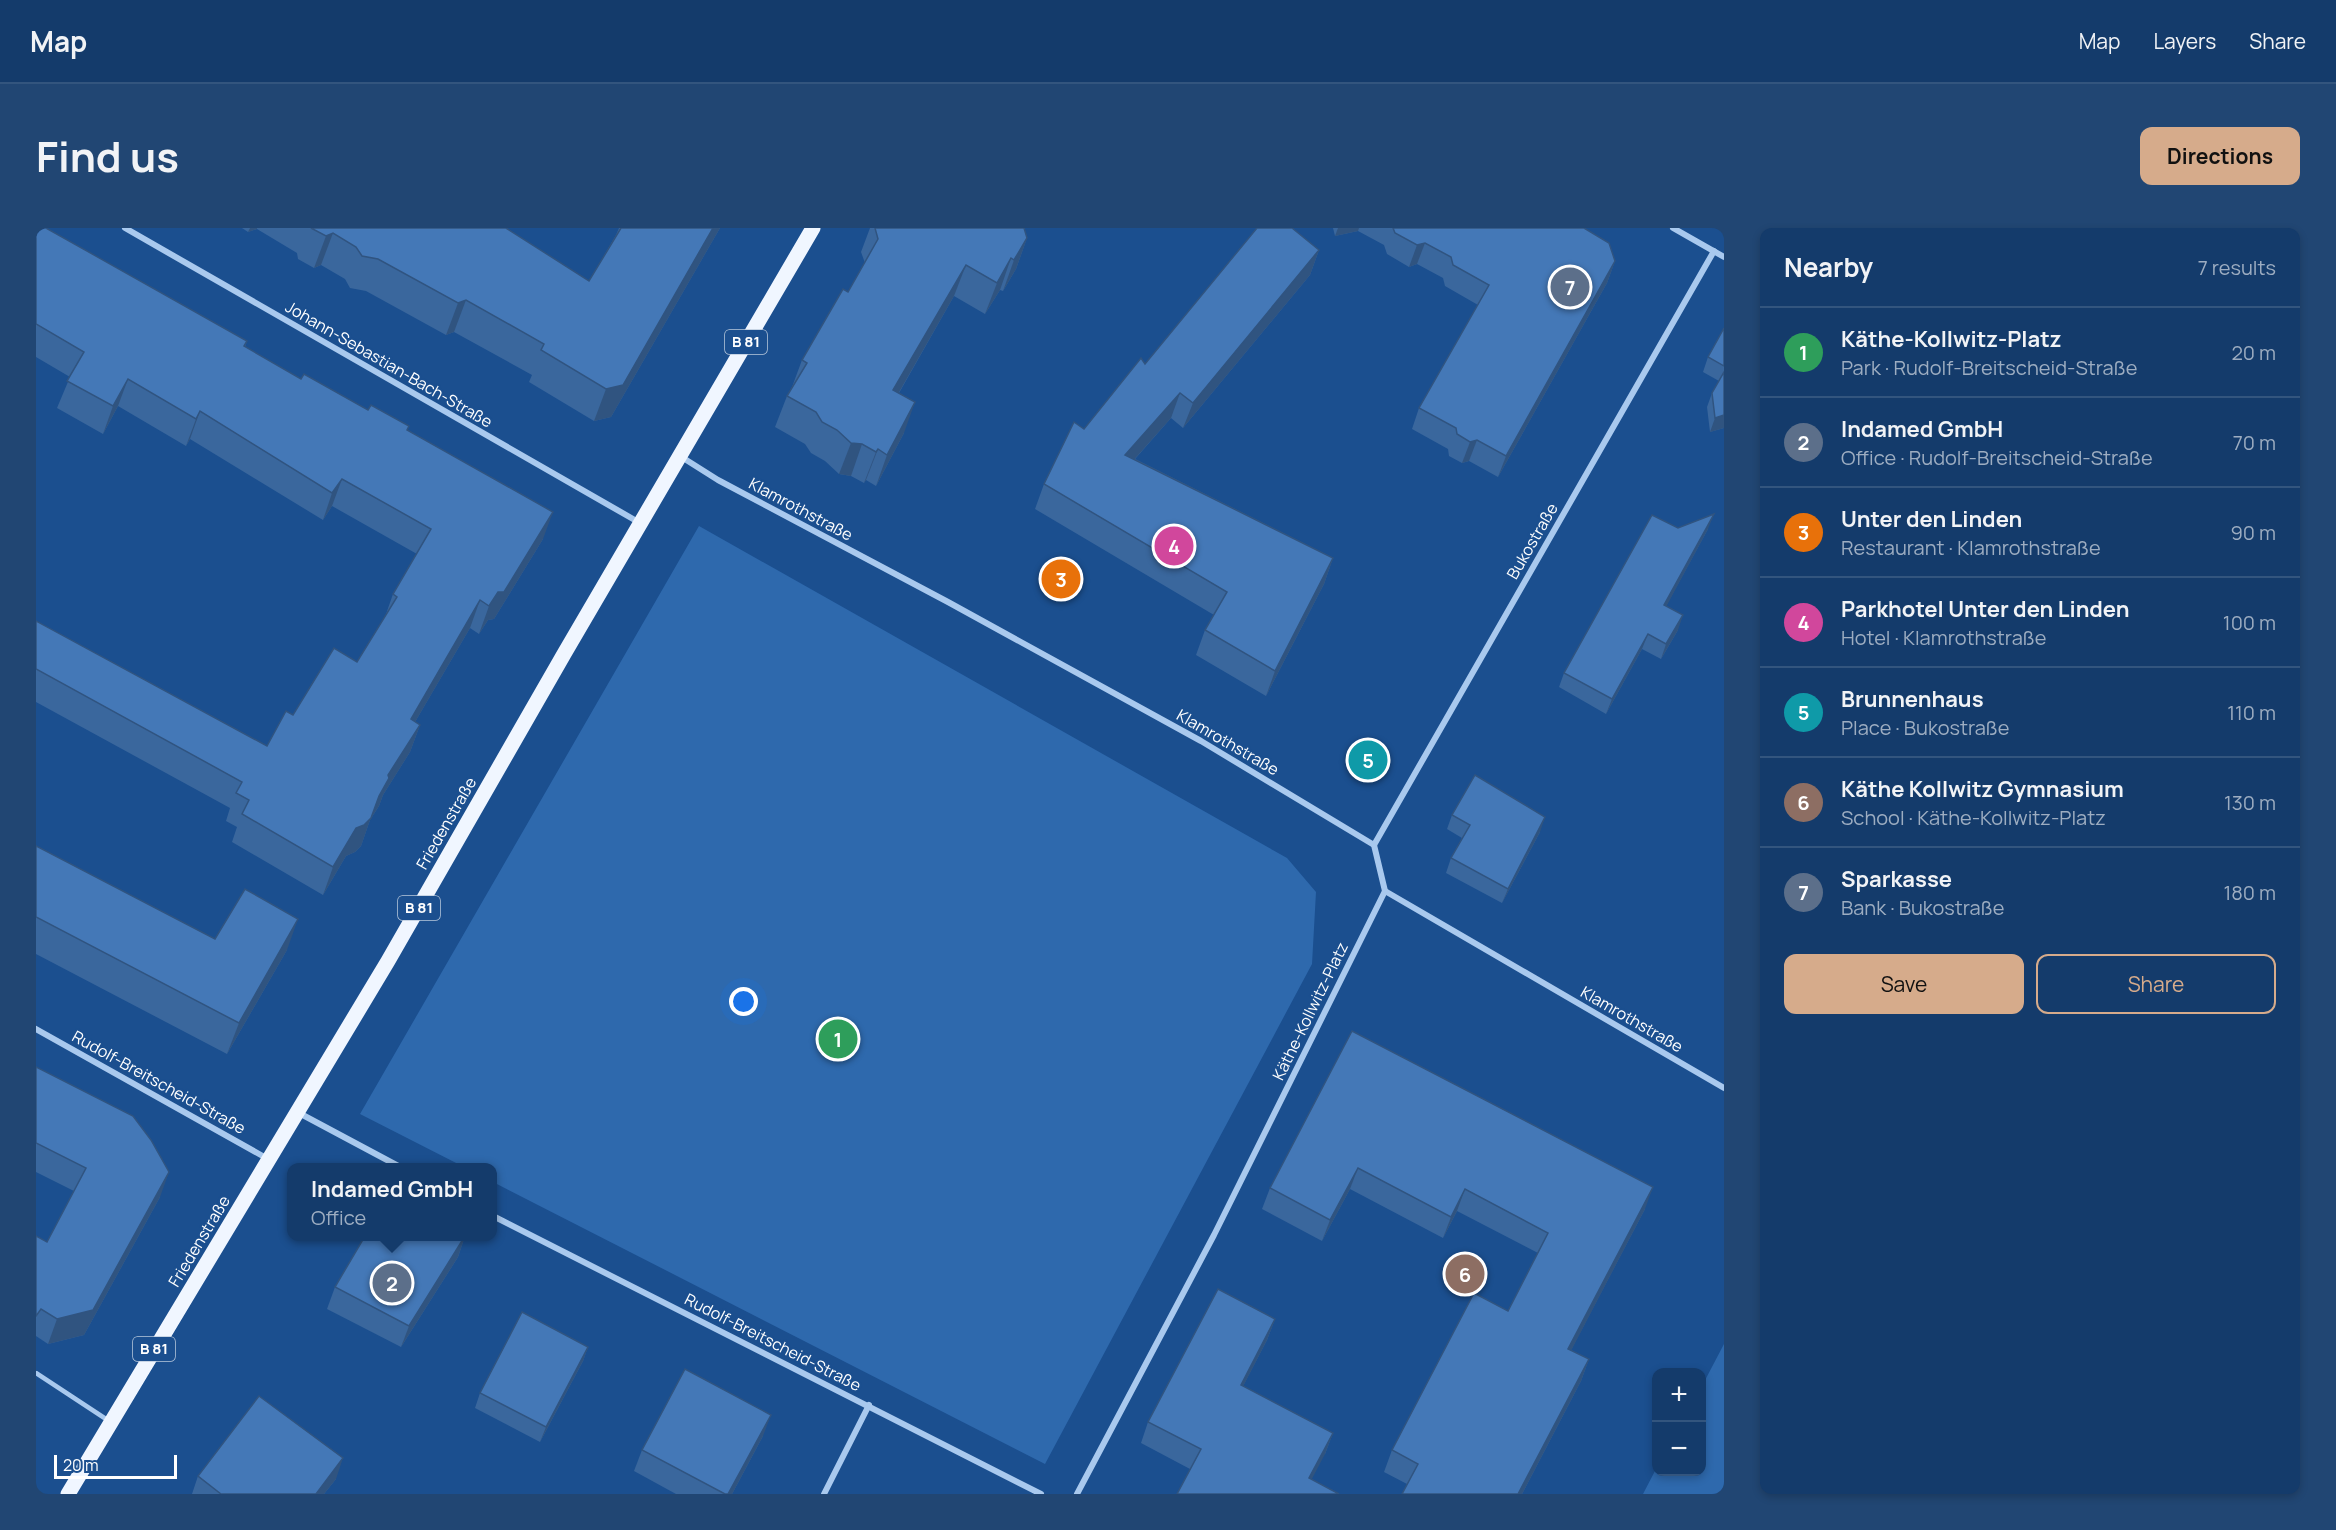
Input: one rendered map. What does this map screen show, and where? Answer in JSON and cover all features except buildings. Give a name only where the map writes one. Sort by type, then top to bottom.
[{"type":"main road","name":"Friedenstraße","points":[[68,1494],[298,1113],[813,228]]},
{"type":"street","name":"Johann-Sebastian-Bach-Straße","points":[[125,228],[640,523]]},
{"type":"street","points":[[1673,228],[1724,257]]},
{"type":"street","name":"Bukostraße","points":[[1374,845],[1714,251]]},
{"type":"street","name":"Klamrothstraße","points":[[680,456],[718,480],[948,602],[1201,741],[1374,845]]},
{"type":"street","points":[[1374,845],[1385,891]]},
{"type":"street","name":"Klamrothstraße","points":[[1385,891],[1724,1088]]},
{"type":"street","name":"Käthe-Kollwitz-Platz","points":[[1077,1494],[1214,1235],[1385,891]]},
{"type":"street","name":"Rudolf-Breitscheid-Straße","points":[[36,1029],[269,1160]]},
{"type":"street","points":[[298,1113],[394,1163]]},
{"type":"street","name":"Rudolf-Breitscheid-Straße","points":[[497,1219],[1041,1494]]},
{"type":"street","points":[[824,1494],[869,1405]]},
{"type":"lane","points":[[36,1373],[111,1423]]},
{"type":"shaded area","points":[[699,526],[1287,858],[1316,892],[1312,964],[1045,1464],[497,1184],[497,1163],[456,1163],[360,1114]]},
{"type":"shaded area","points":[[1724,1344],[1724,1494],[1643,1494],[1652,1476],[1706,1476],[1706,1378]]},
{"type":"place","name":"Sparkasse","points":[[1570,287]]},
{"type":"place","name":"Parkhotel Unter den Linden","points":[[1174,546]]},
{"type":"place","name":"Unter den Linden","points":[[1061,579]]},
{"type":"place","name":"Brunnenhaus","points":[[1368,760]]},
{"type":"place","name":"Käthe-Kollwitz-Platz","points":[[838,1039]]},
{"type":"place","name":"Käthe Kollwitz Gymnasium","points":[[1465,1274]]},
{"type":"place","name":"Indamed GmbH","points":[[392,1283]]}]
